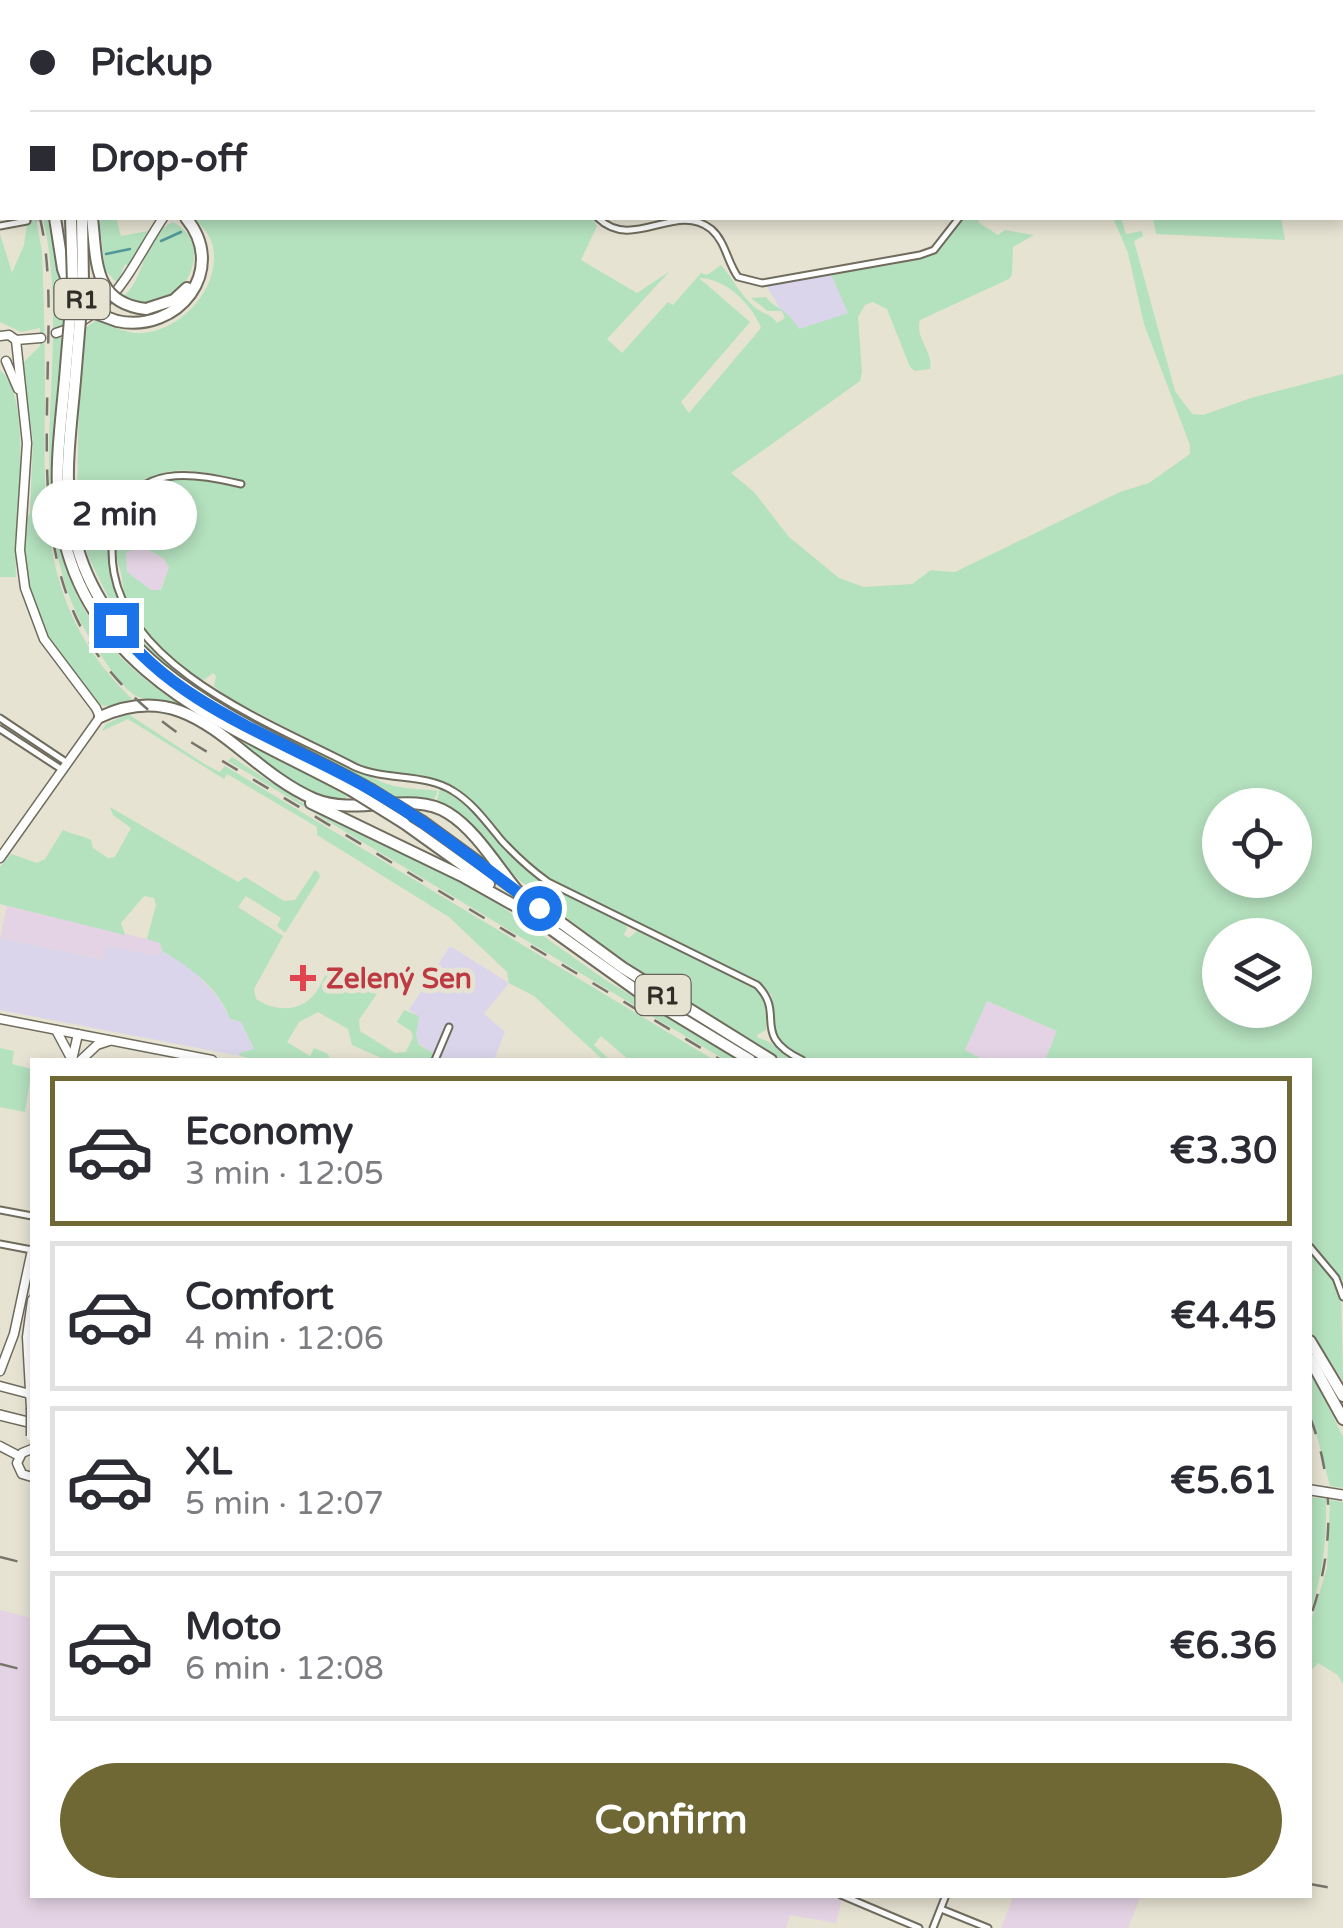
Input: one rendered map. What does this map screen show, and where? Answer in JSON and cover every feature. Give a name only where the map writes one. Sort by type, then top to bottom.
[{"type":"highway","points":[[55,220],[70,288],[96,313],[117,321],[142,323],[160,318],[183,302],[196,286],[203,256],[199,237],[187,220]]},
{"type":"highway","name":"R1","points":[[71,220],[68,473],[72,524],[86,572],[116,625],[149,661],[180,685],[423,822],[653,988],[768,1058]]},
{"type":"highway","name":"R1","points":[[82,220],[83,284],[57,478],[60,515],[72,565],[97,617],[126,654],[168,689],[228,726],[352,790],[404,823],[646,997],[747,1058]]},
{"type":"highway","points":[[92,220],[96,266],[102,282],[122,302],[146,309],[174,300],[190,284],[196,268],[194,238],[176,220]]},
{"type":"highway","points":[[100,717],[135,704],[164,704],[198,720],[281,780],[318,801],[350,807],[436,807],[460,822],[519,893]]},
{"type":"highway","points":[[100,717],[150,707],[182,714],[304,799],[528,912]]},
{"type":"highway","points":[[1312,1344],[1343,1396]]},
{"type":"highway","points":[[1312,1363],[1343,1419]]},
{"type":"main road","points":[[0,1415],[30,1422]]},
{"type":"main road","points":[[1312,1490],[1343,1495]]},
{"type":"street","points":[[56,333],[90,319],[109,301],[122,287],[163,220]]},
{"type":"street","points":[[601,220],[622,231],[678,220]]},
{"type":"street","points":[[702,220],[720,240],[734,274],[743,280],[762,282],[860,268],[934,250],[957,220]]},
{"type":"street","points":[[0,226],[27,221]]},
{"type":"street","points":[[1,334],[16,340],[41,338],[3,360],[22,396]]},
{"type":"street","points":[[0,856],[100,717],[51,651],[28,603],[20,550],[27,453],[16,340]]},
{"type":"street","points":[[241,484],[195,475],[164,476],[142,486],[124,506],[112,546],[116,583],[128,612],[156,652],[227,700],[364,771],[453,790],[520,860],[548,882],[757,985],[769,1000],[774,1041],[799,1058]]},
{"type":"street","points":[[0,718],[64,765]]},
{"type":"street","points":[[0,729],[64,765]]},
{"type":"street","points":[[0,1019],[202,1058]]},
{"type":"street","points":[[436,1058],[448,1027]]},
{"type":"street","points":[[56,1030],[71,1058]]},
{"type":"street","points":[[73,1058],[81,1035]]},
{"type":"street","points":[[81,1035],[81,1058]]},
{"type":"street","points":[[83,1058],[109,1040]]},
{"type":"street","points":[[0,1210],[30,1216]]},
{"type":"street","points":[[0,1244],[30,1250]]},
{"type":"street","points":[[1312,1249],[1329,1267],[1343,1296]]},
{"type":"street","points":[[0,1371],[14,1334],[30,1259]]},
{"type":"street","points":[[30,1315],[30,1371]]},
{"type":"street","points":[[0,1386],[30,1394]]},
{"type":"street","points":[[30,1445],[19,1456],[18,1470],[30,1476]]},
{"type":"street","points":[[0,1446],[19,1456]]},
{"type":"street","points":[[848,1898],[918,1928]]},
{"type":"street","points":[[932,1928],[945,1898]]},
{"type":"street","points":[[940,1909],[988,1928]]},
{"type":"shaded area","points":[[831,274],[849,313],[799,329],[785,317],[766,285]]},
{"type":"shaded area","points":[[142,547],[163,558],[169,567],[160,590],[150,590],[127,572],[126,552]]},
{"type":"shaded area","points":[[7,906],[147,939],[160,943],[162,951],[154,955],[106,946],[103,959],[0,938]]},
{"type":"shaded area","points":[[0,938],[102,959],[106,945],[154,955],[162,951],[189,966],[218,997],[231,1020],[241,1022],[254,1050],[240,1056],[0,1010]]},
{"type":"shaded area","points":[[450,946],[509,983],[484,1014],[505,1032],[495,1058],[432,1058],[433,1053],[419,1044],[416,1035],[418,1016],[409,1010]]},
{"type":"shaded area","points":[[986,1001],[1057,1031],[1046,1058],[980,1058],[965,1050]]},
{"type":"shaded area","points":[[0,1610],[30,1618],[30,1898],[842,1898],[836,1923],[790,1915],[786,1928],[0,1928]]},
{"type":"shaded area","points":[[1013,1898],[1140,1898],[1128,1928],[1001,1928]]},
{"type":"green space","points":[[28,220],[36,220],[42,252],[45,483],[54,560],[64,597],[80,632],[102,666],[132,699],[112,707],[101,705],[58,655],[28,589],[24,545],[30,514],[33,440],[21,365],[40,346],[40,328],[21,332],[0,322],[0,234],[12,273],[24,245]]},
{"type":"green space","points":[[43,220],[49,220],[57,273],[67,292],[64,324],[56,332],[63,341],[55,450],[55,500],[61,546],[75,590],[99,631],[134,670],[183,706],[138,697],[128,690],[102,657],[73,606],[57,553],[50,498],[51,274]]},
{"type":"green space","points":[[99,220],[117,220],[121,236],[148,231],[117,283],[105,270]]},
{"type":"green space","points":[[196,220],[593,220],[597,226],[581,260],[637,293],[669,272],[607,339],[622,353],[668,302],[673,305],[701,273],[707,275],[721,265],[757,309],[777,323],[785,318],[782,311],[768,311],[751,298],[766,297],[789,316],[799,329],[848,313],[831,274],[892,265],[932,254],[960,220],[979,220],[998,235],[1005,230],[1034,235],[1013,247],[1009,279],[920,320],[930,369],[915,371],[910,367],[887,309],[873,302],[865,305],[858,317],[860,381],[731,473],[754,492],[789,537],[839,578],[864,587],[912,584],[931,570],[955,572],[1120,492],[1149,483],[1190,454],[1190,445],[1144,324],[1128,253],[1114,220],[1122,220],[1126,234],[1142,231],[1143,236],[1134,241],[1175,391],[1192,414],[1203,415],[1343,374],[1343,1281],[1312,1245],[1312,1058],[1046,1058],[1057,1031],[987,1001],[965,1050],[980,1058],[805,1058],[778,1040],[772,996],[761,983],[546,878],[451,785],[366,769],[227,697],[214,686],[213,673],[204,680],[181,669],[148,640],[127,605],[114,549],[119,533],[123,533],[123,515],[139,492],[152,484],[180,478],[246,485],[239,480],[198,472],[167,472],[134,488],[119,506],[111,528],[109,552],[112,577],[131,624],[145,643],[178,672],[234,706],[387,784],[438,791],[434,799],[398,799],[209,698],[155,660],[118,617],[88,556],[77,504],[85,328],[97,320],[130,332],[151,332],[182,317],[205,291],[211,276],[211,239]],"holes":[[[699,278],[709,279],[736,294],[761,328],[689,413],[681,402],[750,322]],[[143,547],[163,558],[169,567],[161,590],[151,590],[127,572],[126,552]]]},
{"type":"green space","points":[[1153,220],[1281,220],[1285,240],[1156,234]]},
{"type":"green space","points":[[173,222],[187,233],[193,248],[193,264],[187,279],[162,300],[144,302],[124,296],[156,236]]},
{"type":"green space","points":[[0,370],[11,386],[20,436],[16,577],[0,577]]},
{"type":"green space","points":[[128,714],[206,765],[220,772],[225,766],[711,1058],[627,1058],[601,1036],[594,1045],[608,1058],[601,1058],[534,996],[509,983],[507,972],[449,917],[317,835],[317,827],[227,774],[224,779],[128,719],[102,731],[106,724]]},
{"type":"green space","points":[[208,721],[347,796],[345,800],[290,780]]},
{"type":"green space","points":[[232,757],[312,809],[481,892],[604,979],[735,1058],[722,1058],[228,761]]},
{"type":"green space","points":[[440,788],[470,808],[531,873],[624,922],[624,935],[629,938],[639,929],[753,986],[766,1012],[766,1030],[758,1038],[794,1058],[779,1058],[711,1019],[595,940],[518,879],[460,815],[437,801]]},
{"type":"green space","points":[[110,807],[238,882],[245,877],[284,901],[295,900],[315,870],[319,873],[285,933],[277,926],[281,918],[246,896],[238,907],[283,936],[254,989],[256,999],[269,1006],[298,1006],[314,995],[329,969],[337,974],[343,971],[378,992],[359,1020],[360,1031],[395,1053],[406,1052],[413,1037],[411,1031],[397,1022],[404,1010],[419,1016],[416,1035],[419,1045],[433,1053],[432,1058],[381,1058],[352,1045],[348,1029],[318,1012],[299,1022],[287,1042],[310,1056],[314,1048],[329,1058],[240,1056],[239,1053],[254,1049],[241,1022],[230,1019],[219,998],[202,979],[162,951],[160,943],[147,939],[156,905],[154,898],[144,896],[121,923],[125,935],[0,904],[0,867],[11,854],[37,863],[45,859],[63,830],[91,840],[93,848],[108,858],[115,857],[131,828],[113,815]]},
{"type":"green space","points":[[0,1048],[14,1051],[12,1064],[30,1068],[30,1081],[25,1112],[0,1107]]},
{"type":"green space","points":[[1312,1252],[1341,1293],[1343,1381],[1312,1334]]},
{"type":"green space","points":[[1312,1374],[1343,1437],[1343,1488],[1330,1486],[1312,1418]]},
{"type":"green space","points":[[1312,1497],[1326,1499],[1325,1542],[1312,1605]]},
{"type":"green space","points":[[1330,1500],[1343,1502],[1343,1684],[1338,1675],[1318,1663],[1312,1670],[1312,1618],[1327,1568]]},
{"type":"waterway","points":[[161,241],[181,232]]},
{"type":"waterway","points":[[106,254],[130,249]]},
{"type":"tunnel","points":[[27,221],[32,220]]},
{"type":"railway","points":[[40,220],[48,286],[47,472],[51,525],[60,574],[77,620],[104,663],[142,704],[194,744],[718,1058]]},
{"type":"railway","points":[[1312,1423],[1324,1467],[1328,1517],[1324,1568],[1312,1612]]},
{"type":"railway","points":[[0,1557],[30,1564]]},
{"type":"railway","points":[[0,1664],[30,1672]]},
{"type":"railway","points":[[1312,1884],[1343,1890]]},
{"type":"place","name":"Zelený Sen","points":[[303,978]]},
{"type":"route","points":[[116,625],[149,661],[180,685],[387,799],[539,908]]}]
